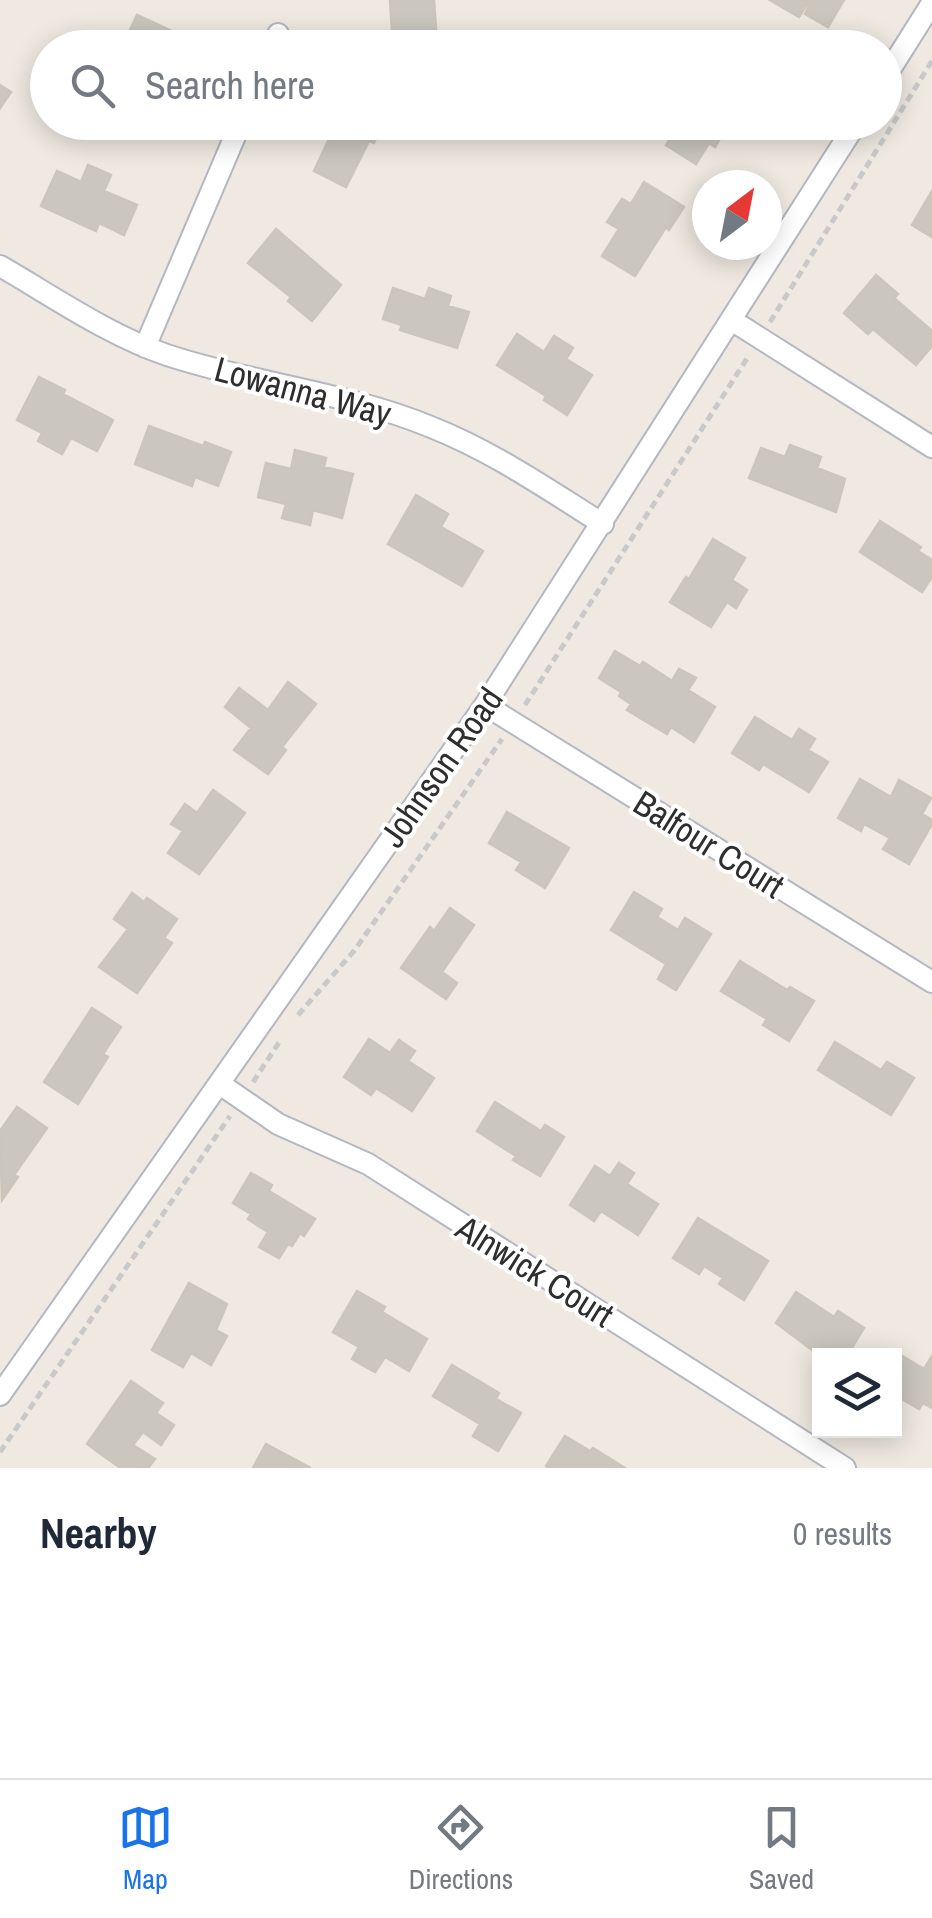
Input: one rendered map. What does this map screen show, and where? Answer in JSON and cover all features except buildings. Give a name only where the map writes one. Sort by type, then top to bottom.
[{"type":"street","points":[[902,50],[932,3]]},
{"type":"street","points":[[145,347],[233,140]]},
{"type":"street","name":"Johnson Road","points":[[0,1395],[486,705],[846,140]]},
{"type":"street","name":"Lowanna Way","points":[[0,266],[145,347],[190,362],[358,402],[426,424],[502,461],[603,524]]},
{"type":"street","points":[[733,321],[932,447]]},
{"type":"street","name":"Balfour Court","points":[[486,705],[932,982]]},
{"type":"street","name":"Alnwick Court","points":[[220,1084],[278,1124],[368,1164],[845,1468]]}]
